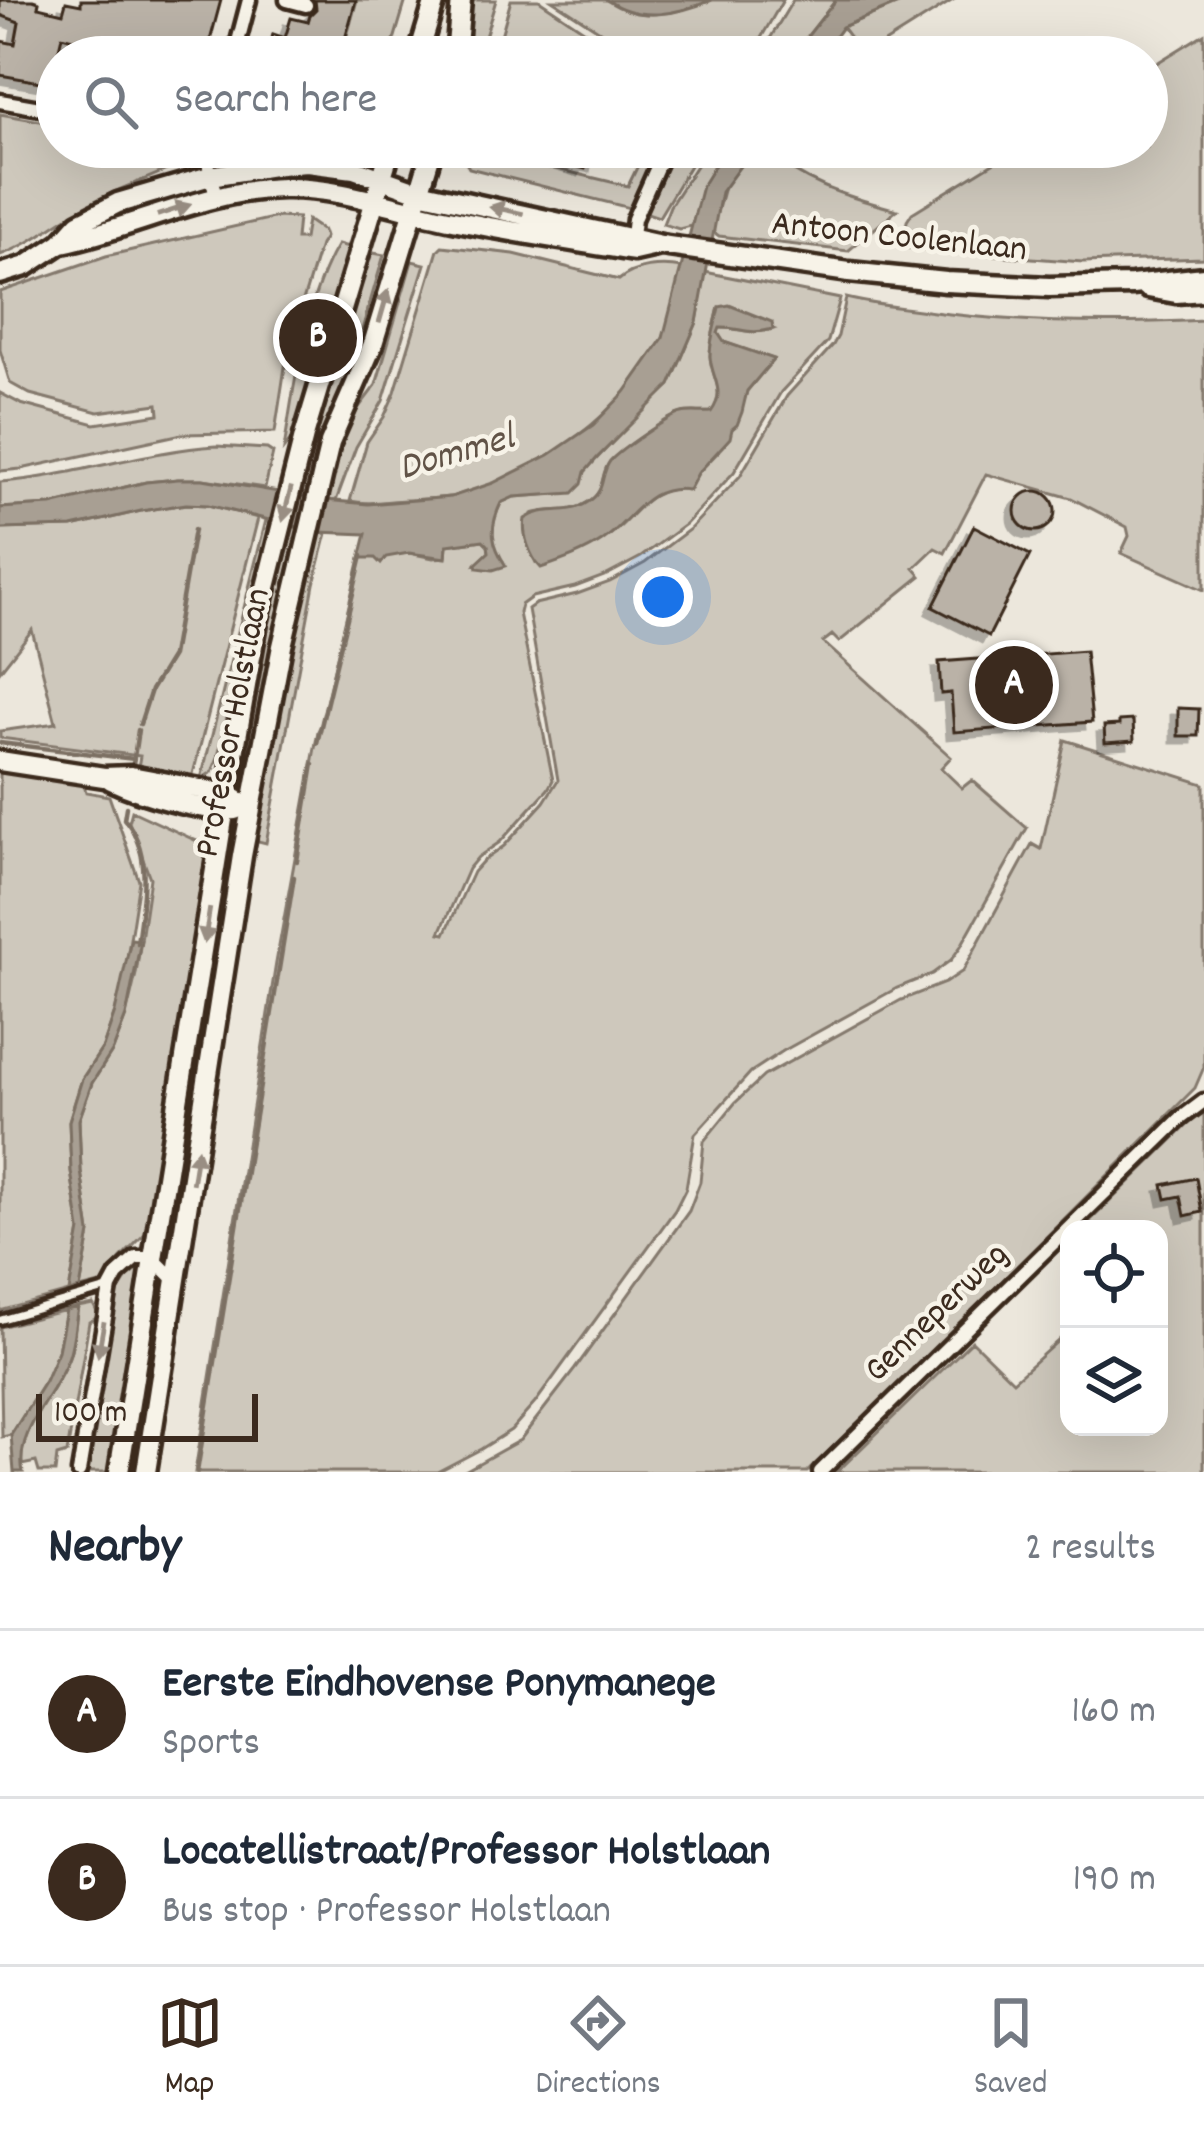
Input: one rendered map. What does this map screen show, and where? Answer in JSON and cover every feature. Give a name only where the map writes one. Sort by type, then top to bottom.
[{"type":"main road","points":[[424,36],[435,0]]},
{"type":"main road","points":[[458,36],[461,0]]},
{"type":"main road","name":"Antoon Coolenlaan","points":[[62,243],[80,223],[118,203],[210,176],[261,168]]},
{"type":"main road","name":"Antoon Coolenlaan","points":[[339,168],[382,180],[416,202],[486,226],[634,251],[670,246]]},
{"type":"main road","name":"Professor Holstlaan","points":[[119,1472],[257,623],[304,436],[386,168]]},
{"type":"main road","name":"Professor Holstlaan","points":[[146,1472],[251,808],[297,579],[330,443],[373,344],[427,168]]},
{"type":"main road","name":"Antoon Coolenlaan","points":[[62,243],[216,198],[280,188],[310,189],[376,203],[416,202],[670,246],[946,282],[1049,287],[1204,277]]},
{"type":"main road","points":[[0,274],[26,266],[62,243]]},
{"type":"main road","name":"Antoon Coolenlaan","points":[[1132,285],[1176,293],[1204,291]]},
{"type":"main road","points":[[0,761],[104,777],[131,776],[251,808]]},
{"type":"street","points":[[240,36],[249,0]]},
{"type":"street","points":[[287,0],[306,5]]},
{"type":"street","points":[[0,101],[36,107]]},
{"type":"street","points":[[209,168],[216,198]]},
{"type":"street","points":[[632,237],[634,220],[657,168]]},
{"type":"street","name":"Genneperweg","points":[[820,1472],[1204,1101]]},
{"type":"street","points":[[79,1472],[110,1288],[136,1258],[153,1258],[177,1282]]},
{"type":"lane","points":[[0,1320],[110,1288]]},
{"type":"shaded area","points":[[357,0],[406,0],[395,36],[347,36]]},
{"type":"shaded area","points":[[464,0],[496,0],[485,36],[461,36]]},
{"type":"shaded area","points":[[511,0],[539,0],[593,36],[501,36]]},
{"type":"shaded area","points":[[552,0],[606,0],[636,13],[652,14],[712,0],[783,0],[762,36],[608,36]]},
{"type":"shaded area","points":[[607,0],[712,0],[645,14]]},
{"type":"shaded area","points":[[793,0],[836,0],[808,36],[772,36]]},
{"type":"shaded area","points":[[836,0],[907,0],[842,27],[835,36],[808,36]]},
{"type":"shaded area","points":[[908,0],[953,0],[896,36],[849,36],[842,27]]},
{"type":"shaded area","points":[[1204,34],[1204,258],[1083,262],[903,248],[912,213],[985,168],[1168,168],[1168,56]]},
{"type":"shaded area","points":[[0,114],[36,120],[36,168],[171,168],[93,202],[0,255]]},
{"type":"shaded area","points":[[469,168],[553,168],[628,186],[637,168],[648,168],[630,208]]},
{"type":"shaded area","points":[[664,168],[688,168],[659,217],[644,212]]},
{"type":"shaded area","points":[[694,168],[713,168],[691,226],[679,229],[663,224]]},
{"type":"shaded area","points":[[713,168],[739,168],[721,192],[697,322],[670,385],[597,458],[573,493],[514,497],[501,503],[493,535],[506,566],[477,568],[489,552],[483,540],[447,545],[446,558],[409,553],[386,557],[381,564],[375,558],[360,558],[366,534],[318,532],[208,505],[141,511],[72,527],[0,529],[0,508],[51,505],[178,479],[368,504],[451,497],[493,483],[549,455],[593,425],[625,392],[663,338],[702,186]]},
{"type":"shaded area","points":[[737,168],[789,168],[824,187],[897,210],[848,251],[719,236],[712,231],[725,183]]},
{"type":"shaded area","points":[[277,217],[298,218],[296,239],[304,239],[307,220],[325,237],[287,354],[275,432],[182,434],[0,471],[0,393],[21,404],[95,424],[159,414],[158,404],[98,412],[30,394],[10,383],[0,350],[0,292],[106,256]]},
{"type":"shaded area","points":[[338,244],[355,249],[320,340],[306,409],[284,449],[309,316]]},
{"type":"shaded area","points":[[442,246],[514,254],[619,280],[649,267],[682,268],[669,323],[646,366],[577,437],[520,472],[461,495],[350,501],[367,442],[395,392]]},
{"type":"shaded area","points":[[368,252],[384,255],[306,494],[300,493],[310,442]]},
{"type":"shaded area","points":[[412,261],[425,264],[383,401],[356,447],[336,501],[325,500],[341,431],[376,385]]},
{"type":"shaded area","points":[[705,272],[840,299],[828,341],[781,392],[734,472],[686,524],[607,575],[532,597],[521,605],[553,780],[500,842],[468,869],[440,933],[445,934],[473,872],[504,846],[558,780],[528,609],[610,582],[690,529],[740,476],[787,396],[833,345],[846,298],[1026,321],[1204,320],[1204,590],[1121,553],[1129,536],[1127,527],[1071,498],[986,474],[945,553],[935,548],[914,568],[921,576],[839,642],[832,635],[823,642],[951,757],[941,768],[962,788],[972,780],[1027,828],[951,960],[751,1072],[695,1134],[686,1188],[675,1210],[511,1430],[437,1472],[195,1472],[276,963],[318,731],[360,558],[409,553],[446,557],[447,545],[483,540],[489,552],[477,564],[502,560],[493,532],[501,503],[514,497],[552,494],[584,472],[670,385],[697,322]],"holes":[[[719,307],[773,329],[719,328],[723,342],[773,359],[747,391],[724,446],[689,490],[661,492],[600,541],[536,563],[526,539],[532,514],[587,503],[597,493],[610,462],[633,443],[676,415],[712,412],[718,391],[710,350]]]},
{"type":"shaded area","points":[[729,305],[772,322],[773,329],[720,328],[724,342],[774,359],[747,391],[730,438],[689,490],[662,492],[602,541],[541,568],[528,545],[525,519],[588,502],[598,493],[610,461],[634,442],[676,415],[711,412],[718,391],[711,344],[719,307]]},
{"type":"shaded area","points":[[216,446],[273,453],[265,488],[178,479],[51,505],[0,508],[0,482]]},
{"type":"shaded area","points":[[186,504],[258,518],[191,782],[137,773],[140,756],[0,738],[0,731],[56,723],[32,630],[0,671],[0,529],[72,527]]},
{"type":"shaded area","points":[[266,520],[273,522],[242,636],[218,757],[212,772],[201,779]]},
{"type":"shaded area","points":[[291,526],[299,528],[252,772],[245,779],[237,778],[263,642]]},
{"type":"shaded area","points":[[318,532],[327,533],[266,843],[254,840],[289,647]]},
{"type":"shaded area","points":[[1065,740],[1204,784],[1204,1067],[1195,1088],[807,1472],[463,1472],[520,1440],[575,1369],[689,1211],[700,1182],[704,1141],[735,1103],[764,1076],[963,971],[1032,844],[1041,849]]},
{"type":"shaded area","points":[[0,769],[83,782],[86,792],[109,796],[139,881],[115,1012],[103,1047],[82,1079],[69,1121],[80,1230],[69,1292],[0,1311]]},
{"type":"shaded area","points":[[132,811],[197,841],[212,843],[150,1228],[104,1283],[80,1289],[90,1233],[79,1120],[126,1016],[150,878],[129,822]]},
{"type":"shaded area","points":[[225,846],[231,847],[201,1029],[203,1057],[174,1249],[162,1248]]},
{"type":"shaded area","points":[[131,939],[141,940],[126,1016],[79,1120],[90,1233],[80,1289],[69,1292],[80,1230],[69,1121],[82,1079],[103,1047],[115,1012]]},
{"type":"shaded area","points":[[1204,1109],[1204,1472],[837,1472],[972,1341],[1013,1381],[1060,1339],[1060,1436],[1168,1436],[1168,1220],[1091,1220]]},
{"type":"shaded area","points":[[140,1268],[110,1472],[87,1472],[115,1296]]},
{"type":"shaded area","points":[[156,1279],[161,1287],[153,1334],[156,1359],[137,1472],[126,1472]]},
{"type":"shaded area","points":[[93,1304],[98,1314],[89,1322],[67,1453],[57,1456],[55,1472],[39,1472],[36,1462],[22,1465],[26,1437],[70,1354],[78,1307]]},
{"type":"shaded area","points":[[78,1307],[69,1356],[30,1428],[23,1472],[14,1472],[11,1435],[45,1381],[58,1351],[66,1310]]},
{"type":"shaded area","points":[[66,1310],[58,1351],[45,1381],[11,1435],[2,1437],[0,1327]]},
{"type":"building","points":[[0,0],[33,0],[39,2],[38,7],[63,13],[66,2],[81,5],[81,0],[221,0],[211,36],[36,36],[36,81],[0,75],[1,41],[15,44],[19,22],[0,15]]},
{"type":"building","points":[[315,0],[356,0],[346,36],[286,36],[291,18],[308,22],[316,9]]},
{"type":"building","points":[[1035,491],[1049,497],[1055,511],[1049,525],[1035,531],[1021,525],[1015,511],[1021,497]]},
{"type":"building","points":[[974,526],[1030,555],[989,636],[933,607]]},
{"type":"building","points":[[1085,651],[1092,722],[954,732],[951,693],[941,694],[939,662]]},
{"type":"building","points":[[1178,708],[1199,709],[1198,736],[1178,736]]},
{"type":"building","points":[[1133,720],[1134,741],[1105,743],[1104,726]]},
{"type":"building","points":[[1196,1178],[1202,1212],[1185,1216],[1181,1196],[1166,1199],[1163,1185]]},
{"type":"waterway","points":[[140,724],[151,690],[172,656],[194,530]]},
{"type":"waterway","points":[[317,743],[362,556]]},
{"type":"waterway","points":[[132,771],[138,730]]},
{"type":"waterway","points":[[0,743],[134,759]]},
{"type":"waterway","points":[[297,861],[313,764]]},
{"type":"waterway","points":[[126,807],[124,819],[143,862],[137,943]]},
{"type":"waterway","points":[[197,1472],[294,877]]},
{"type":"place","name":"Locatellistraat/Professor Holstlaan","points":[[318,338]]},
{"type":"place","name":"Eerste Eindhovense Ponymanege","points":[[1014,685]]},
{"type":"water label","name":"Dommel","points":[[457,455]]}]
